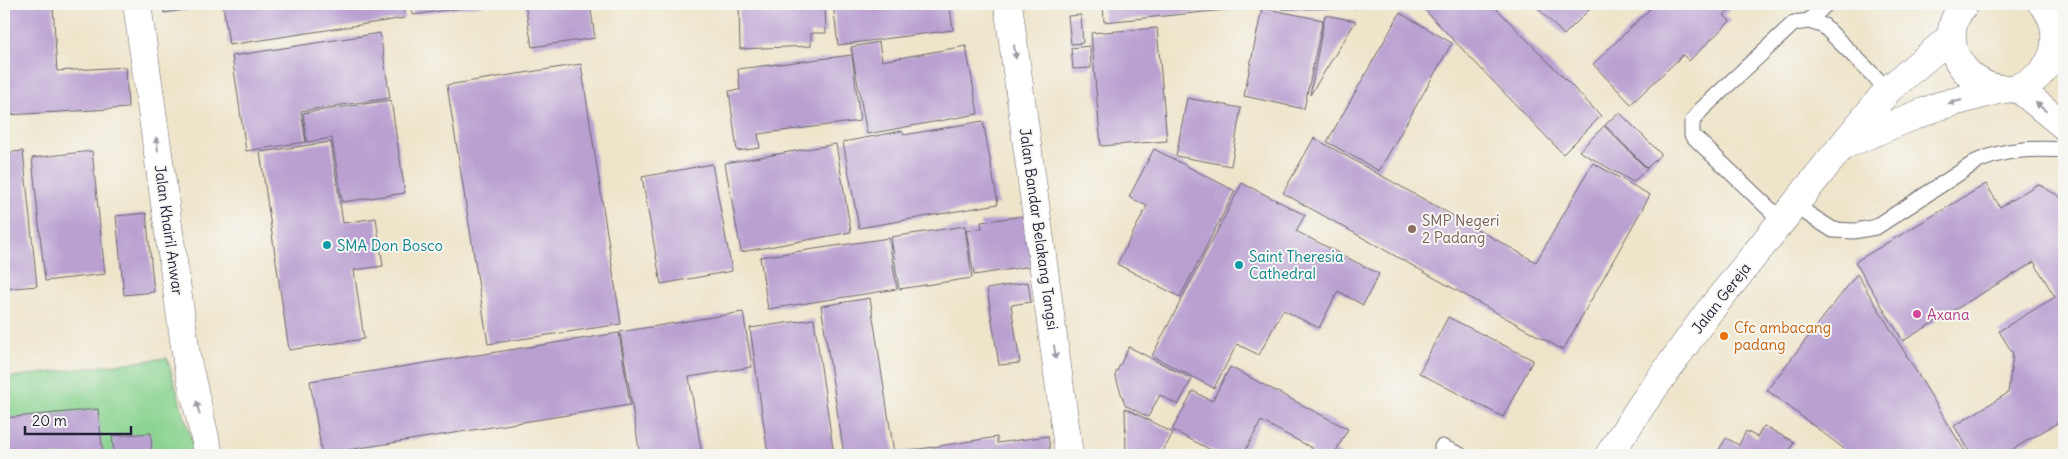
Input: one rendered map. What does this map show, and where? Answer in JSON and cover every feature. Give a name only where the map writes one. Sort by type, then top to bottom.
[{"type":"main road","name":"Jalan Khairil Anwar","points":[[137,4],[187,361],[209,455]]},
{"type":"main road","name":"Jalan Bandar Belakang Tangsi","points":[[1008,4],[1069,455]]},
{"type":"main road","points":[[1965,4],[1955,20],[1952,36],[1954,52],[1961,66],[1972,78],[1986,86],[2010,88],[2064,126]]},
{"type":"main road","points":[[1841,147],[1939,106],[2033,81],[2045,69],[2059,60],[2053,10]]},
{"type":"main road","name":"Jalan Gereja","points":[[1609,455],[1643,403],[1707,314],[1841,147],[1888,90],[1952,36]]},
{"type":"lane","points":[[1826,4],[1809,20],[1794,23],[1700,110],[1692,122],[1692,135],[1788,213],[1833,230],[1855,231],[1876,227],[1976,162],[1992,155],[2014,151],[2064,150]]},
{"type":"lane","points":[[1809,20],[1824,26],[1888,90]]},
{"type":"lane","points":[[1442,447],[1460,455]]},
{"type":"green space","points":[[167,358],[196,455],[4,455],[4,378]]},
{"type":"building","points":[[4,4],[53,4],[57,71],[126,67],[128,108],[7,115],[6,88],[4,88]]},
{"type":"building","points":[[163,4],[197,4],[198,8],[164,13]]},
{"type":"building","points":[[223,4],[403,4],[405,18],[229,45]]},
{"type":"building","points":[[411,4],[484,4],[484,5],[413,15]]},
{"type":"building","points":[[525,4],[590,4],[595,38],[532,47]]},
{"type":"building","points":[[739,4],[825,4],[826,33],[811,33],[811,46],[740,49]]},
{"type":"building","points":[[833,4],[956,4],[956,8],[950,8],[953,30],[838,45]]},
{"type":"building","points":[[1103,4],[1275,4],[1275,5],[1104,22]]},
{"type":"building","points":[[1281,4],[1357,4],[1357,8],[1281,9]]},
{"type":"building","points":[[1419,4],[1492,4],[1601,116],[1563,154]]},
{"type":"building","points":[[1534,4],[1586,4],[1590,9],[1564,35]]},
{"type":"building","points":[[1655,4],[1736,4],[1724,15],[1730,21],[1689,61],[1683,55],[1631,104],[1593,64]]},
{"type":"building","points":[[1262,8],[1323,20],[1304,109],[1244,96]]},
{"type":"building","points":[[1400,13],[1452,43],[1379,171],[1327,142]]},
{"type":"building","points":[[1081,15],[1083,43],[1071,44],[1068,16]]},
{"type":"building","points":[[1325,15],[1356,21],[1310,95]]},
{"type":"building","points":[[1157,28],[1167,141],[1101,146],[1091,33]]},
{"type":"building","points":[[380,33],[390,98],[301,111],[306,142],[246,151],[232,56]]},
{"type":"building","points":[[879,42],[882,61],[966,46],[978,114],[867,134],[851,47]]},
{"type":"building","points":[[1090,46],[1091,68],[1073,69],[1071,48]]},
{"type":"building","points":[[852,55],[860,121],[758,134],[760,148],[737,151],[729,91],[740,90],[738,69]]},
{"type":"building","points":[[581,64],[621,324],[488,344],[447,85]]},
{"type":"building","points":[[1187,98],[1241,108],[1231,166],[1176,156]]},
{"type":"building","points":[[391,100],[405,193],[342,202],[332,138],[307,142],[303,113]]},
{"type":"building","points":[[1619,112],[1661,154],[1647,168],[1605,125]]},
{"type":"building","points":[[983,121],[998,204],[859,228],[843,142],[902,131],[904,135]]},
{"type":"building","points":[[1604,126],[1647,169],[1633,182],[1579,151]]},
{"type":"building","name":"SMP Negeri 2 Padang","points":[[1314,138],[1536,262],[1593,163],[1650,195],[1563,350],[1283,193]]},
{"type":"building","name":"SMA Don Bosco","points":[[331,142],[343,223],[376,218],[383,266],[354,270],[364,339],[289,350],[260,152]]},
{"type":"building","points":[[836,144],[851,232],[741,252],[725,163]]},
{"type":"building","points":[[1154,149],[1235,191],[1180,297],[1117,264],[1147,206],[1129,197]]},
{"type":"building","points":[[23,151],[37,286],[4,289],[4,153]]},
{"type":"building","points":[[92,151],[105,274],[45,281],[32,158]]},
{"type":"building","points":[[712,164],[732,271],[661,284],[642,177]]},
{"type":"building","name":"Saint Theresia Cathedral","points":[[1242,183],[1305,215],[1296,231],[1379,274],[1363,305],[1338,291],[1319,328],[1283,310],[1259,355],[1237,344],[1214,388],[1152,356]]},
{"type":"building","name":"Axana","points":[[1986,184],[2000,207],[2038,184],[2064,199],[2064,419],[2003,455],[1972,455],[1954,426],[2008,393],[2013,354],[1999,331],[2055,297],[2034,262],[1903,341],[1855,262]]},
{"type":"building","points":[[146,213],[154,292],[124,295],[116,216]]},
{"type":"building","points":[[1029,215],[1038,265],[974,275],[966,231],[982,228],[981,222]]},
{"type":"building","points":[[965,226],[972,278],[899,289],[891,237]]},
{"type":"building","points":[[889,238],[897,289],[768,309],[760,257]]},
{"type":"building","points":[[1857,274],[1967,455],[1852,455],[1767,390]]},
{"type":"building","points":[[1028,282],[1031,302],[1011,305],[1020,363],[999,365],[987,289]]},
{"type":"building","points":[[870,298],[894,453],[997,437],[997,443],[1048,436],[1051,455],[844,455],[821,306]]},
{"type":"building","points":[[743,312],[752,367],[689,377],[702,455],[640,455],[620,332]]},
{"type":"building","points":[[1448,317],[1533,360],[1503,417],[1419,373]]},
{"type":"building","points":[[814,319],[834,455],[768,455],[750,328]]},
{"type":"building","points":[[619,333],[630,405],[322,454],[310,381]]},
{"type":"building","points":[[1129,347],[1192,379],[1178,405],[1160,395],[1148,417],[1125,405],[1115,375]]},
{"type":"building","points":[[1230,367],[1348,429],[1336,451],[1342,455],[1309,455],[1312,448],[1261,421],[1243,455],[1221,455],[1172,430],[1193,391],[1212,401]]},
{"type":"building","points":[[1125,408],[1173,433],[1161,455],[1131,455],[1126,453]]},
{"type":"building","points":[[98,409],[103,455],[4,455],[4,418]]},
{"type":"building","points":[[1764,426],[1794,442],[1788,454],[1790,455],[1716,455],[1726,438],[1739,445],[1746,431],[1757,437]]},
{"type":"building","points":[[151,433],[152,455],[114,455],[112,436]]},
{"type":"place","name":"SMP Negeri 2 Padang","points":[[1412,229]]},
{"type":"place","name":"SMA Don Bosco","points":[[327,245]]},
{"type":"place","name":"Saint Theresia Cathedral","points":[[1239,265]]},
{"type":"place","name":"Axana","points":[[1917,314]]},
{"type":"place","name":"Cfc ambacang padang","points":[[1724,336]]}]
